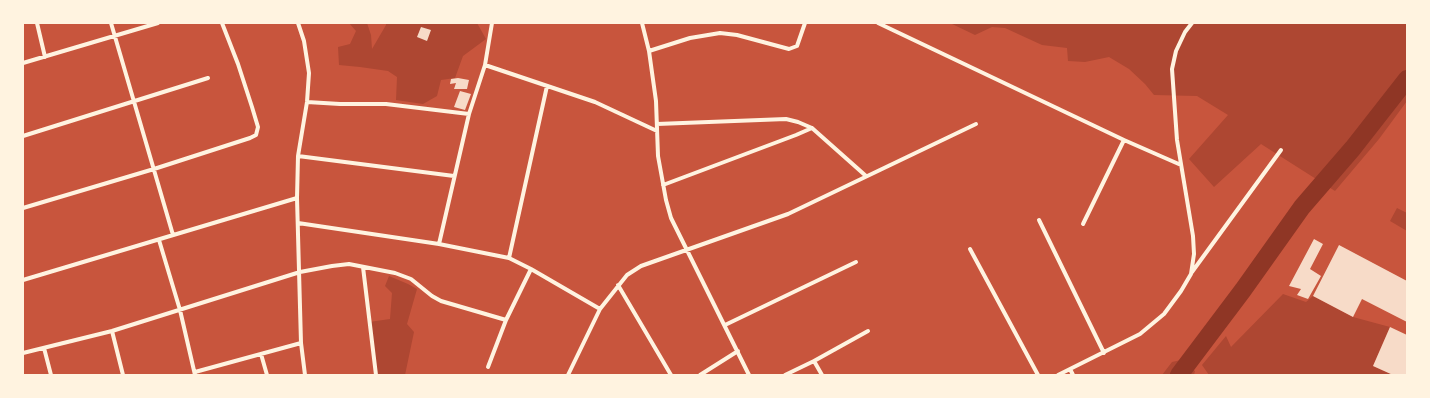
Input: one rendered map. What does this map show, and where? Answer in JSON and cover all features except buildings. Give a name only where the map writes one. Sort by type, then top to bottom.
[{"type":"street","points":[[37,23],[45,57]]},
{"type":"street","points":[[112,23],[173,235]]},
{"type":"street","points":[[23,63],[158,23]]},
{"type":"street","points":[[23,208],[154,169],[256,135],[258,127],[238,64],[222,23]]},
{"type":"street","points":[[298,23],[304,41],[309,73],[307,102],[298,156],[297,198],[301,343],[305,375]]},
{"type":"street","points":[[439,244],[469,114],[485,65],[492,23]]},
{"type":"street","points":[[642,23],[649,51],[656,101],[658,156],[671,218],[749,375]]},
{"type":"street","points":[[649,51],[690,38],[720,33],[737,35],[790,49],[797,46],[802,36],[805,23]]},
{"type":"street","points":[[878,23],[1124,140],[1181,165]]},
{"type":"street","points":[[1190,274],[1194,254],[1193,236],[1181,165],[1172,69],[1176,51],[1185,32],[1192,23]]},
{"type":"street","points":[[485,65],[595,102],[657,131]]},
{"type":"street","points":[[23,136],[208,78]]},
{"type":"street","points":[[509,258],[547,86]]},
{"type":"street","points":[[307,102],[386,104],[469,114]]},
{"type":"street","points":[[657,124],[786,119],[812,128],[866,176]]},
{"type":"street","points":[[568,375],[600,309],[627,275],[641,266],[788,214],[976,124]]},
{"type":"street","points":[[663,185],[812,128]]},
{"type":"street","points":[[1083,224],[1124,140]]},
{"type":"street","points":[[1058,375],[1140,334],[1164,314],[1181,291],[1190,274],[1281,150]]},
{"type":"street","points":[[298,156],[454,176]]},
{"type":"street","points":[[23,280],[297,198]]},
{"type":"street","points":[[1039,220],[1104,353]]},
{"type":"street","points":[[298,223],[439,244],[509,258],[600,309]]},
{"type":"street","points":[[159,240],[180,310],[195,374],[301,343]]},
{"type":"street","points":[[970,249],[1038,375]]},
{"type":"street","points":[[725,325],[856,262]]},
{"type":"street","points":[[23,354],[112,331],[300,272],[349,264],[395,273],[411,279],[432,296],[441,301],[506,320]]},
{"type":"street","points":[[363,267],[376,375]]},
{"type":"street","points":[[488,367],[506,320],[531,269]]},
{"type":"street","points":[[618,286],[671,375]]},
{"type":"street","points":[[112,331],[123,375]]},
{"type":"street","points":[[784,375],[814,361],[868,331]]},
{"type":"street","points":[[44,348],[51,375]]},
{"type":"street","points":[[700,375],[738,351]]},
{"type":"street","points":[[261,354],[267,375]]},
{"type":"street","points":[[814,361],[822,375]]},
{"type":"street","points":[[1070,369],[1073,375]]},
{"type":"shaded area","points":[[349,23],[367,23],[371,35],[372,49],[386,23],[477,23],[486,39],[463,56],[455,78],[441,80],[437,96],[423,104],[396,100],[397,77],[388,71],[339,65],[338,47],[350,44],[356,31]]},
{"type":"shaded area","points":[[950,23],[1407,23],[1407,101],[1379,139],[1335,191],[1261,144],[1214,187],[1189,159],[1228,115],[1197,96],[1154,95],[1129,69],[1109,57],[1085,62],[1068,61],[1067,48],[1042,45],[1005,28],[992,27],[975,35]]},
{"type":"shaded area","points":[[1397,208],[1407,213],[1407,231],[1390,221]]},
{"type":"shaded area","points":[[389,276],[417,289],[407,324],[414,332],[405,375],[377,375],[369,322],[390,319],[392,293],[385,286]]},
{"type":"shaded area","points":[[1283,294],[1306,302],[1313,296],[1353,317],[1390,327],[1373,366],[1393,375],[1209,375],[1202,365],[1226,336],[1231,347]]},
{"type":"shaded area","points":[[1181,360],[1195,371],[1194,375],[1162,375],[1172,362]]},
{"type":"waterway","points":[[1179,375],[1243,290],[1302,207],[1353,148],[1407,79]]}]
